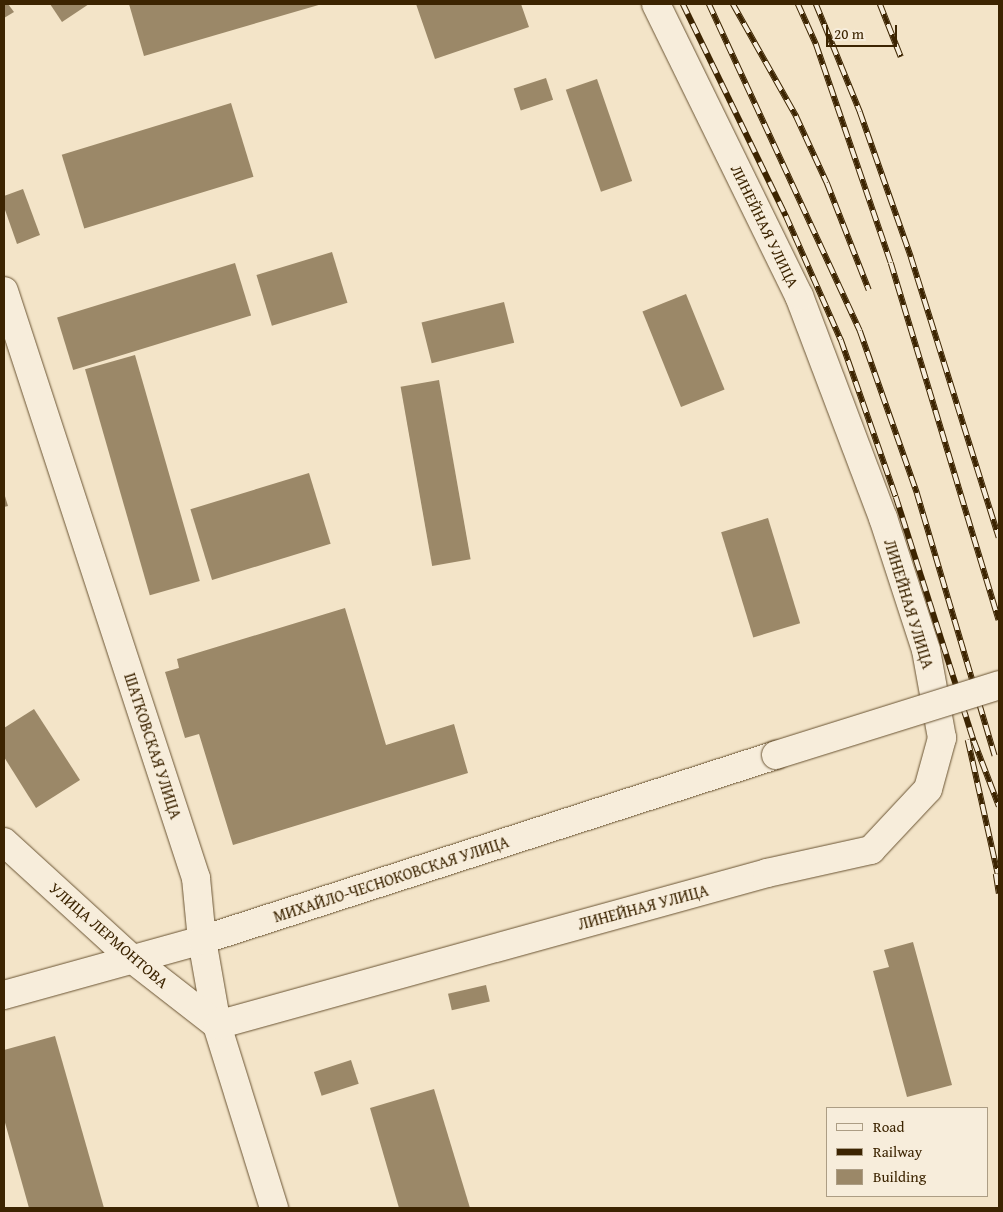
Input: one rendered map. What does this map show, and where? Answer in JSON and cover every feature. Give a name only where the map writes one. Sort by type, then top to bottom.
[{"type":"street","name":"ЛИНЕЙНАЯ УЛИЦА","points":[[217,1025],[767,873],[871,850],[928,789],[942,738],[926,650],[883,518],[799,296],[656,4]]},
{"type":"street","name":"ШАТКОВСКАЯ УЛИЦА","points":[[4,291],[196,878],[202,940],[217,1025],[274,1208]]},
{"type":"street","name":"МИХАЙЛО-ЧЕСНОКОВСКАЯ УЛИЦА","points":[[4,995],[130,958],[202,940],[999,685]]},
{"type":"street","name":"УЛИЦА ЛЕРМОНТОВА","points":[[4,842],[130,958],[217,1025]]},
{"type":"building","points":[[4,4],[8,4],[14,12],[4,18]]},
{"type":"building","points":[[50,4],[89,4],[62,22]]},
{"type":"building","points":[[129,4],[322,4],[144,56]]},
{"type":"building","points":[[416,4],[521,4],[529,27],[435,59]]},
{"type":"building","points":[[546,78],[553,100],[521,110],[514,89]]},
{"type":"building","points":[[597,79],[632,181],[601,192],[566,90]]},
{"type":"building","points":[[231,103],[254,177],[84,228],[62,155]]},
{"type":"building","points":[[23,189],[40,235],[17,244],[4,207],[4,196]]},
{"type":"building","points":[[332,252],[347,303],[272,326],[256,275]]},
{"type":"building","points":[[235,263],[251,316],[73,370],[57,317]]},
{"type":"building","points":[[686,294],[725,389],[681,407],[642,312]]},
{"type":"building","points":[[504,302],[514,343],[432,363],[422,323]]},
{"type":"building","points":[[135,355],[200,581],[150,595],[85,369]]},
{"type":"building","points":[[439,380],[471,559],[432,566],[401,387]]},
{"type":"building","points":[[309,473],[331,544],[212,580],[190,509]]},
{"type":"building","points":[[4,493],[8,506],[4,507]]},
{"type":"building","points":[[768,518],[800,623],[753,638],[721,532]]},
{"type":"building","points":[[345,608],[386,745],[454,724],[468,773],[233,845],[199,734],[185,738],[165,672],[179,668],[177,659]]},
{"type":"building","points":[[34,709],[80,780],[36,808],[4,757],[4,728]]},
{"type":"building","points":[[913,942],[952,1085],[907,1097],[873,971],[889,967],[884,950]]},
{"type":"building","points":[[486,985],[490,1002],[452,1010],[448,994]]},
{"type":"building","points":[[55,1036],[104,1208],[29,1208],[4,1119],[4,1050]]},
{"type":"building","points":[[351,1060],[359,1084],[322,1096],[314,1072]]},
{"type":"building","points":[[434,1089],[470,1208],[399,1208],[370,1108]]},
{"type":"railway","points":[[683,4],[786,216],[841,340],[896,497],[974,741],[999,806]]},
{"type":"railway","points":[[709,4],[860,331],[917,493],[995,756]]},
{"type":"railway","points":[[733,4],[796,116],[827,183],[869,290]]},
{"type":"railway","points":[[798,4],[816,44],[891,263],[999,620]]},
{"type":"railway","points":[[816,4],[860,112],[911,257],[999,537]]},
{"type":"railway","points":[[880,4],[901,57]]},
{"type":"railway","points":[[968,740],[999,879]]},
{"type":"railway","points":[[996,874],[999,894]]}]
